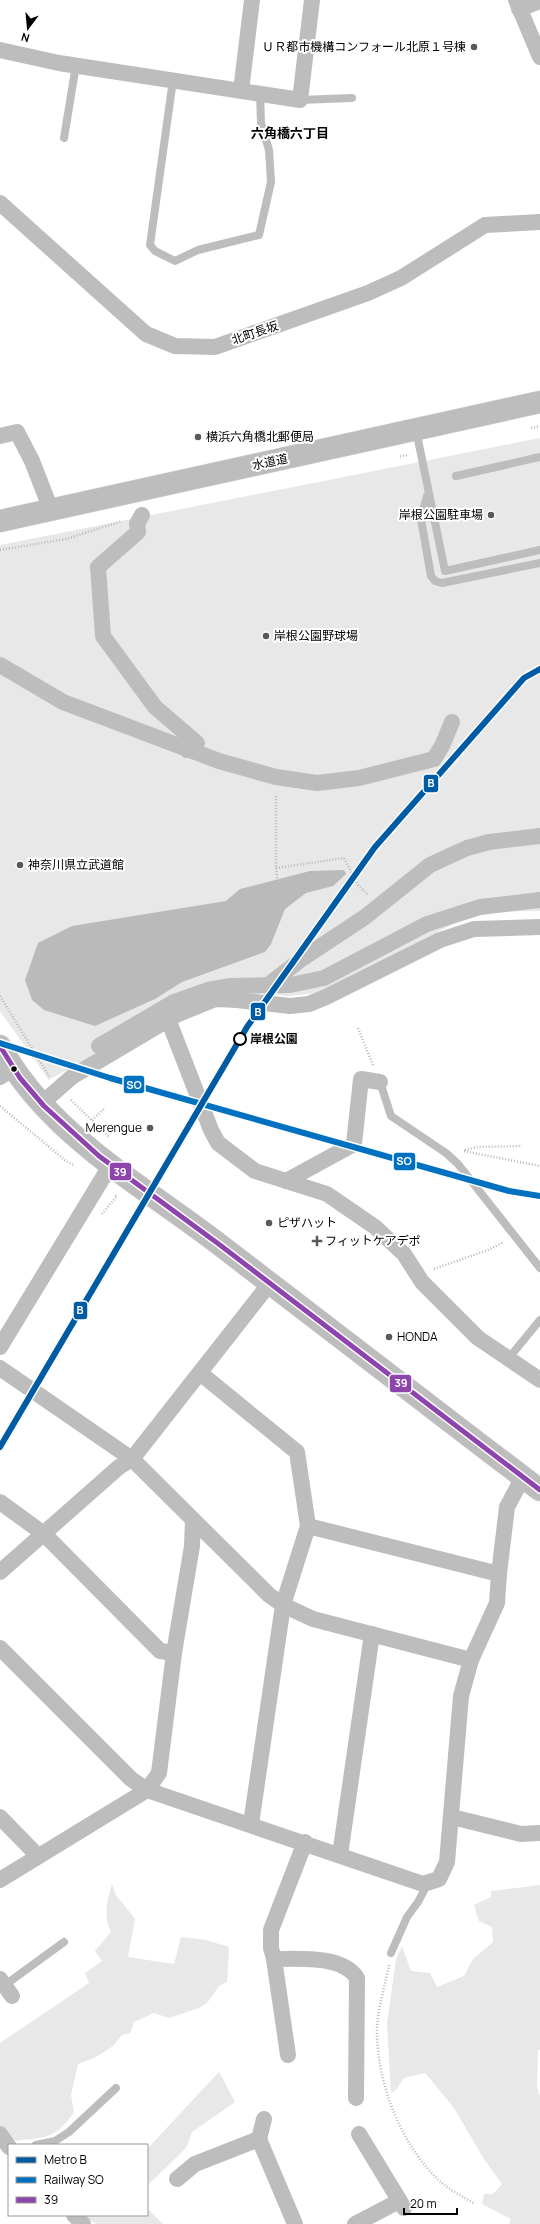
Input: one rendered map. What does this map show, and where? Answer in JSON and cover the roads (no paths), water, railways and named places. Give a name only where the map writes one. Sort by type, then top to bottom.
[{"type":"main road","name":"水道道","points":[[0,521],[540,402]]},
{"type":"main road","points":[[0,1046],[6,1073],[110,1166],[210,1237],[540,1490]]},
{"type":"street","points":[[241,91],[252,0]]},
{"type":"street","points":[[0,50],[76,65],[300,100],[312,0]]},
{"type":"street","points":[[540,1],[517,4],[540,57]]},
{"type":"street","name":"北町長坂","points":[[0,202],[146,334],[175,346],[215,347],[257,333],[368,293],[401,278],[485,226],[540,222]]},
{"type":"street","points":[[0,436],[17,432],[32,461],[52,510]]},
{"type":"street","points":[[135,517],[138,532],[98,567],[103,636],[155,707],[197,743],[187,750]]},
{"type":"street","points":[[0,665],[63,702],[187,750],[219,761],[276,776],[317,783],[359,778],[434,759],[442,746],[452,722]]},
{"type":"street","points":[[268,985],[303,958],[365,917],[430,865],[467,848],[489,842],[540,836]]},
{"type":"street","points":[[98,1046],[174,1002],[208,990],[231,986],[290,985],[324,978],[427,924],[474,909],[540,900]]},
{"type":"street","points":[[41,1104],[73,1076],[168,1019],[215,1000],[237,1000],[282,1005],[309,1004],[440,940],[474,929],[540,927]]},
{"type":"street","points":[[168,1019],[211,1130],[218,1143],[255,1171],[326,1194],[375,1227],[404,1254],[422,1282],[478,1338],[540,1380]]},
{"type":"street","points":[[286,1181],[354,1144],[361,1079],[380,1082]]},
{"type":"street","points":[[0,1347],[110,1166]]},
{"type":"street","points":[[0,1572],[119,1467],[132,1459],[270,1283]]},
{"type":"street","points":[[0,1368],[132,1459],[269,1595],[283,1605],[313,1619],[471,1660]]},
{"type":"street","points":[[200,1373],[297,1452],[308,1526],[283,1605],[251,1824]]},
{"type":"street","points":[[0,1648],[131,1779],[147,1790],[305,1842],[423,1884],[438,1879],[447,1862],[452,1817],[461,1696],[471,1660],[497,1603],[507,1507],[523,1477]]},
{"type":"street","points":[[0,1502],[44,1534],[160,1651],[174,1653]]},
{"type":"street","points":[[0,1880],[147,1790],[159,1773],[174,1653],[192,1546],[193,1520]]},
{"type":"street","points":[[308,1526],[499,1574]]},
{"type":"street","points":[[340,1855],[372,1634]]},
{"type":"street","points":[[0,1817],[38,1856]]},
{"type":"street","points":[[452,1817],[521,1834],[540,1833]]},
{"type":"street","points":[[288,2054],[274,1959],[271,1948],[271,1930],[305,1842]]},
{"type":"street","points":[[274,1959],[320,1960],[352,1970],[357,1978],[356,2098]]},
{"type":"street","points":[[264,2119],[259,2139],[281,2210],[295,2224]]},
{"type":"street","points":[[0,2134],[8,2146]]},
{"type":"street","points":[[355,2224],[401,2205],[379,2156],[359,2134]]},
{"type":"street","points":[[177,2179],[195,2164],[259,2139]]},
{"type":"street","points":[[75,2216],[83,2224]]},
{"type":"lane","points":[[64,138],[76,65]]},
{"type":"lane","points":[[173,80],[150,245],[155,251],[175,261],[198,250],[259,235],[271,182],[269,150],[261,123],[260,94]]},
{"type":"lane","points":[[300,100],[352,98]]},
{"type":"lane","points":[[416,430],[445,571],[540,550]]},
{"type":"lane","points":[[456,476],[540,457]]},
{"type":"lane","points":[[428,494],[421,520],[431,576],[435,581],[442,583],[540,563]]},
{"type":"lane","points":[[380,1082],[391,1116],[446,1153],[458,1164],[540,1268]]},
{"type":"lane","points":[[508,1359],[540,1320]]},
{"type":"lane","points":[[391,1953],[407,1917],[418,1902],[428,1882]]},
{"type":"lane","points":[[5,1986],[64,1942]]},
{"type":"lane","points":[[41,2144],[55,2141],[69,2132],[116,2088]]},
{"type":"metro line","name":"B","points":[[0,1447],[247,1027],[375,847],[524,678],[540,669]]},
{"type":"rail line","name":"SO","points":[[0,1043],[110,1078],[509,1191],[540,1196]]},
{"type":"place","name":"ＵＲ都市機構コンフォール北原１号棟","points":[[474,47]]},
{"type":"place","name":"横浜六角橋北郵便局","points":[[198,437]]},
{"type":"place","name":"岸根公園駐車場","points":[[491,515]]},
{"type":"place","name":"岸根公園野球場","points":[[266,636]]},
{"type":"place","name":"神奈川県立武道館","points":[[20,865]]},
{"type":"place","name":"岸根公園","points":[[240,1039]]},
{"type":"place","name":"Merengue","points":[[150,1128]]},
{"type":"place","name":"ピザハット","points":[[269,1223]]},
{"type":"place","name":"フィットケアデポ","points":[[317,1241]]},
{"type":"place","name":"HONDA","points":[[389,1337]]},
{"type":"district","name":"六角橋六丁目","points":[[290,133]]}]
